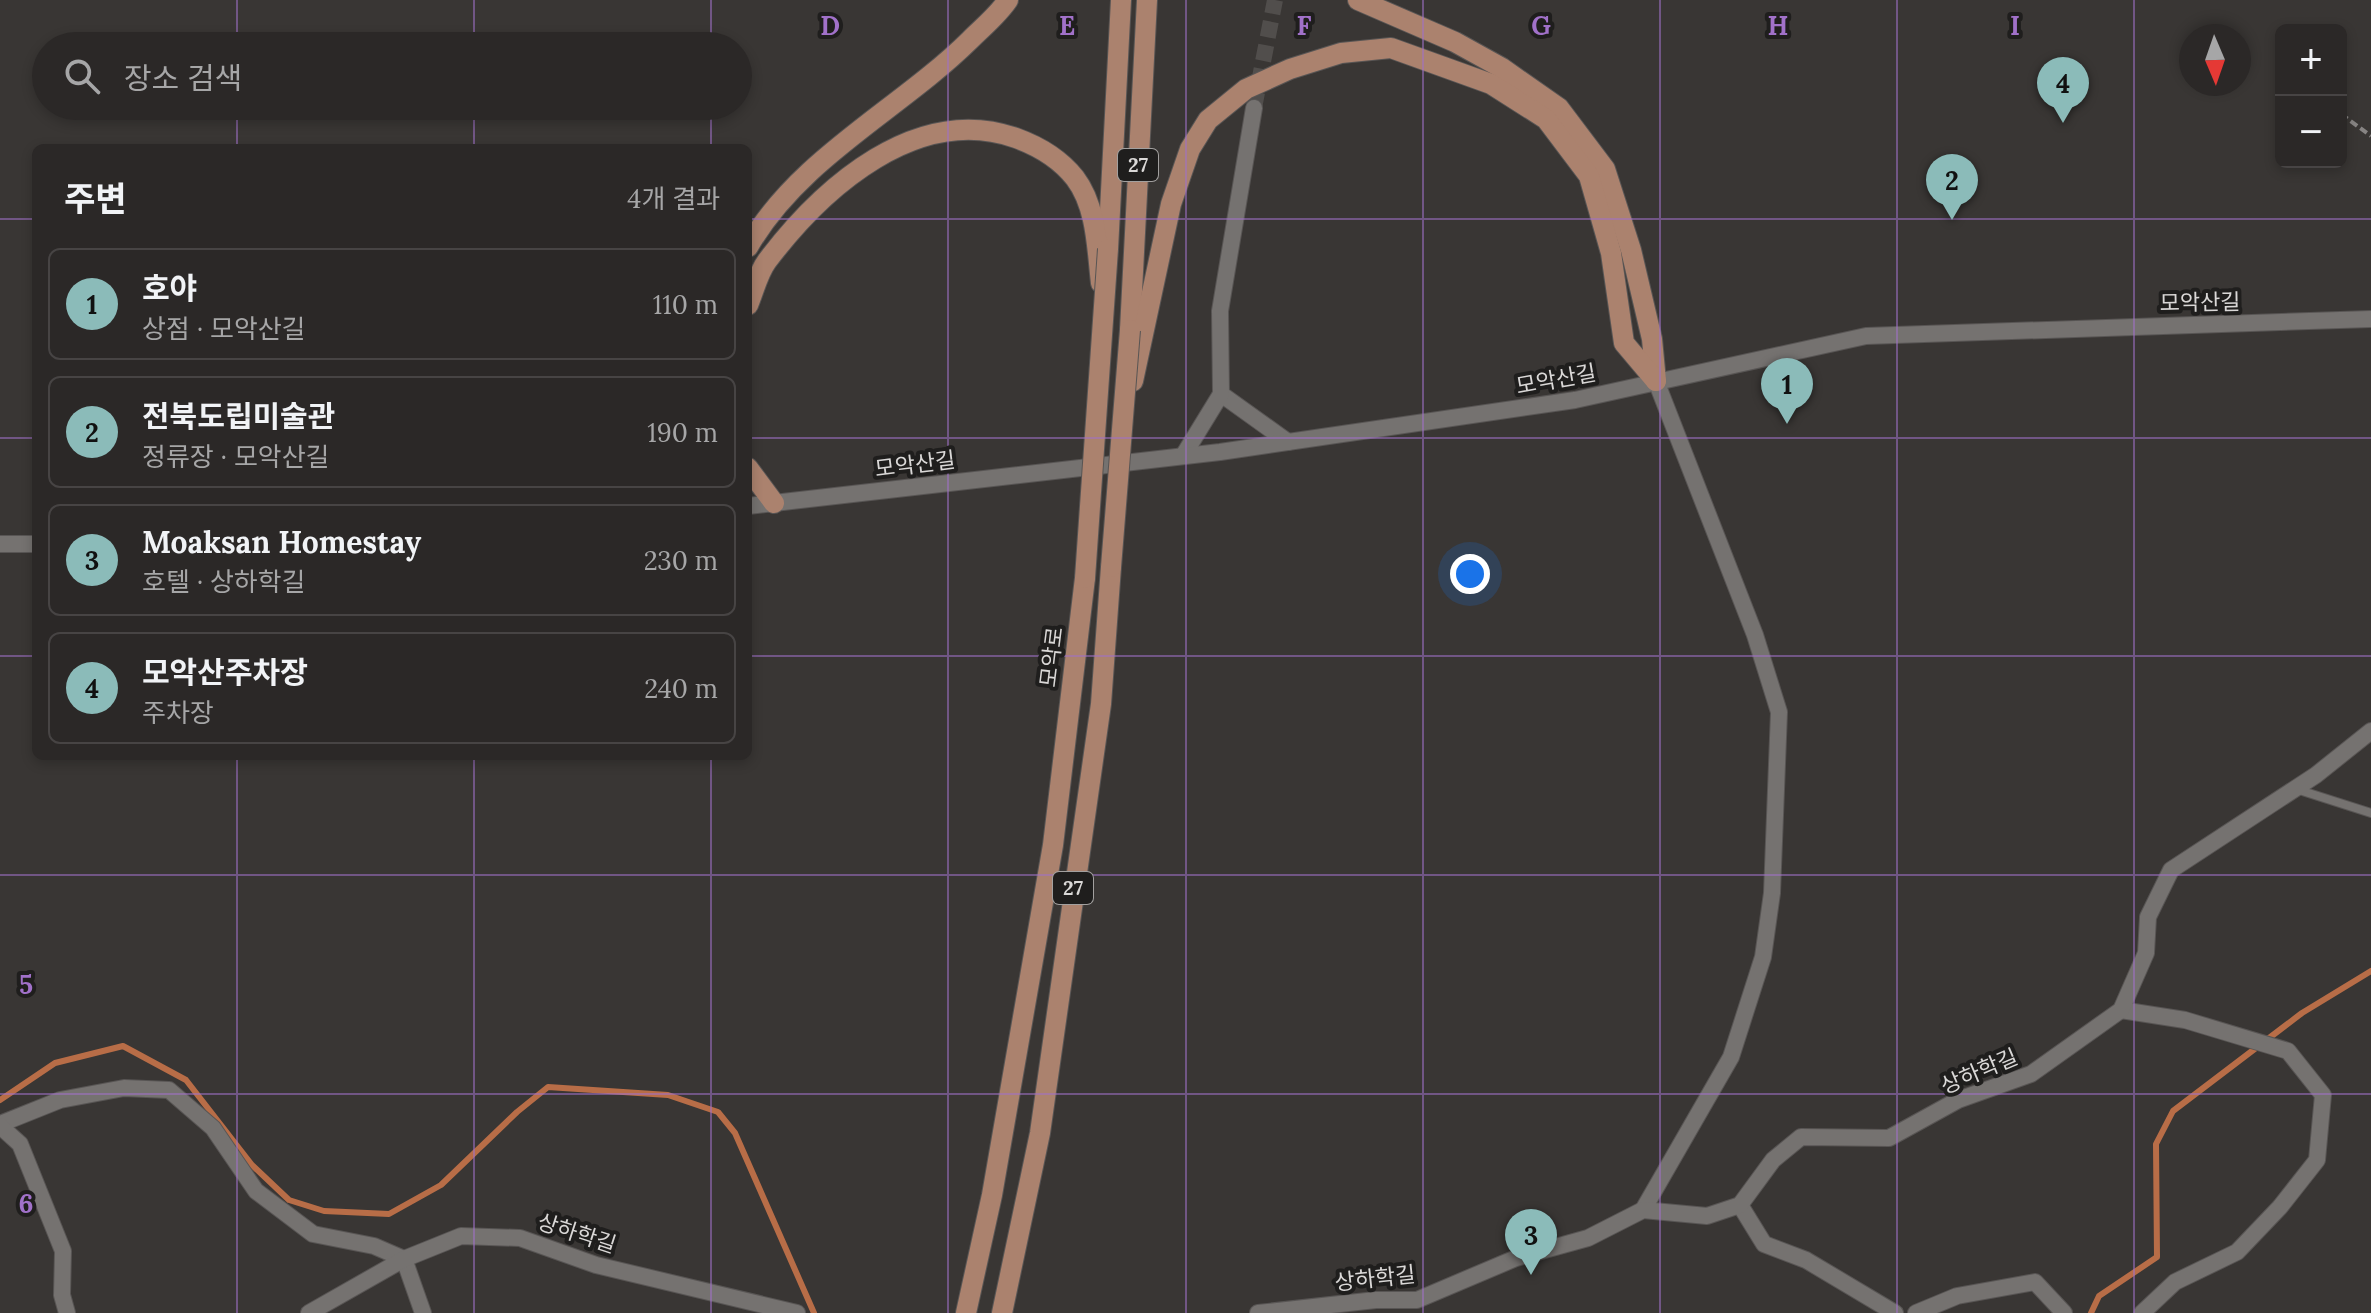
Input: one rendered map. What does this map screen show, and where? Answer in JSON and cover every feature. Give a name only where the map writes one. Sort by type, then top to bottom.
[{"type":"main road","points":[[752,240],[761,224],[813,169],[934,75],[1008,0]]},
{"type":"main road","name":"모악로","points":[[966,1313],[992,1195],[1053,845],[1085,578],[1108,249],[1121,0]]},
{"type":"main road","name":"27","points":[[1002,1313],[1040,1133],[1101,704],[1126,412],[1147,0]]},
{"type":"main road","points":[[1358,0],[1479,55],[1559,108],[1605,169],[1645,310],[1656,381]]},
{"type":"main road","points":[[1126,412],[1171,204],[1190,149],[1208,120],[1246,89],[1290,69],[1341,53],[1391,48],[1491,84],[1546,119],[1589,176],[1611,253],[1624,343],[1656,381]]},
{"type":"main road","points":[[752,295],[765,263],[841,182],[876,157],[929,135],[991,129],[1039,146],[1076,179],[1093,215],[1101,285],[1101,350]]},
{"type":"main road","points":[[752,473],[774,503]]},
{"type":"street","points":[[1183,456],[1221,394],[1220,311],[1254,108]]},
{"type":"street","name":"모악산길","points":[[752,506],[1183,456],[1575,400],[1866,336],[2371,319]]},
{"type":"street","points":[[1656,381],[1755,635],[1779,712],[1779,727],[1772,893],[1763,957],[1731,1057],[1643,1210],[1707,1216],[1740,1205],[1764,1244],[1806,1260],[1895,1313]]},
{"type":"street","points":[[1221,394],[1288,442]]},
{"type":"street","points":[[0,544],[32,544]]},
{"type":"street","points":[[2142,1313],[2175,1282],[2237,1252],[2317,1160],[2323,1095],[2288,1051],[2185,1020],[2121,1010],[2146,953],[2148,917],[2171,870],[2295,789],[2371,731]]},
{"type":"street","name":"상하학길","points":[[1740,1205],[1773,1160],[1801,1137],[1889,1138],[1958,1100],[2031,1074],[2121,1010]]},
{"type":"street","points":[[67,1313],[62,1295],[63,1251],[20,1144],[0,1125],[60,1100],[124,1088],[169,1090],[213,1128],[256,1191],[313,1234],[374,1246],[404,1259],[423,1313]]},
{"type":"street","name":"상하학길","points":[[1258,1313],[1376,1300],[1417,1300],[1516,1258],[1588,1238],[1643,1210]]},
{"type":"street","name":"상하학길","points":[[309,1313],[404,1259],[461,1236],[520,1238],[596,1265],[794,1312]]},
{"type":"street","points":[[1916,1313],[1957,1296],[2035,1282],[2064,1313]]},
{"type":"lane","points":[[2295,789],[2371,813]]},
{"type":"path","points":[[2347,118],[2371,136]]},
{"type":"waterway","points":[[2091,1313],[2099,1296],[2157,1257],[2156,1144],[2173,1111],[2302,1013],[2371,971]]},
{"type":"waterway","points":[[0,1100],[55,1063],[123,1046],[186,1080],[252,1165],[289,1200],[324,1211],[389,1214],[441,1185],[517,1112],[548,1087],[668,1095],[718,1112],[735,1133],[814,1313]]},
{"type":"tunnel","points":[[1254,108],[1275,0]]},
{"type":"place","name":"모악산주차장","points":[[2063,123]]},
{"type":"place","name":"전북도립미술관","points":[[1952,220]]},
{"type":"place","name":"호야","points":[[1787,424]]},
{"type":"place","name":"Moaksan Homestay","points":[[1531,1275]]}]
